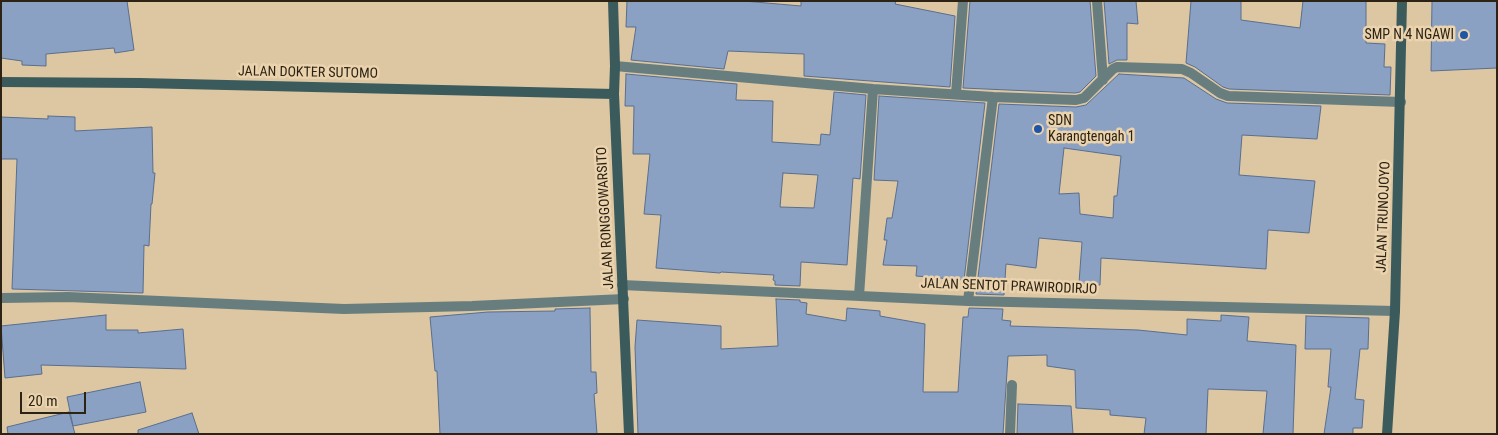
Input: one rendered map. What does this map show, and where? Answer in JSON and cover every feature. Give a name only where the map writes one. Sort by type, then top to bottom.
[{"type":"street","name":"JALAN RONGGOWARSITO","points":[[613,1],[614,94],[629,434]]},
{"type":"street","points":[[956,94],[963,1]]},
{"type":"street","points":[[1097,1],[1103,80]]},
{"type":"street","name":"JALAN TRUNOJOYO","points":[[1387,434],[1395,311],[1402,1]]},
{"type":"street","points":[[615,66],[873,89],[1076,100],[1089,93],[1117,67],[1182,69],[1228,96],[1401,102]]},
{"type":"street","name":"JALAN DOKTER SUTOMO","points":[[1,82],[140,83],[614,94]]},
{"type":"street","points":[[859,296],[873,89]]},
{"type":"street","points":[[968,301],[993,97]]},
{"type":"street","name":"JALAN SENTOT PRAWIRODIRJO","points":[[622,285],[968,301],[1395,311]]},
{"type":"street","points":[[1,298],[87,298],[344,309],[472,306],[624,299]]},
{"type":"street","points":[[1010,434],[1012,385]]},
{"type":"building","points":[[1,1],[127,1],[134,50],[115,53],[114,48],[46,54],[46,66],[22,65],[22,61],[1,58]]},
{"type":"building","points":[[627,1],[744,1],[801,6],[801,1],[896,1],[895,4],[955,16],[950,87],[804,76],[804,54],[728,51],[724,69],[631,60],[636,27],[626,27]]},
{"type":"building","points":[[970,1],[1090,1],[1096,76],[1080,92],[1075,93],[963,88]]},
{"type":"building","points":[[1104,1],[1136,1],[1138,24],[1127,23],[1127,60],[1117,60],[1109,64]]},
{"type":"building","points":[[1191,1],[1241,1],[1241,20],[1300,28],[1303,1],[1366,1],[1366,43],[1385,44],[1384,67],[1391,67],[1390,95],[1229,89],[1223,87],[1195,67],[1186,63]]},
{"type":"building","name":"SMP N 4 NGAWI","points":[[1432,1],[1497,1],[1497,68],[1431,71]]},
{"type":"building","points":[[626,74],[737,84],[736,100],[773,101],[772,142],[820,145],[821,134],[830,135],[834,92],[866,95],[860,179],[853,178],[847,265],[801,262],[800,286],[775,285],[774,275],[656,268],[661,215],[644,214],[650,154],[633,154],[634,106],[625,106]],"holes":[[[783,173],[818,175],[814,208],[780,207]]]},
{"type":"building","points":[[1119,74],[1184,78],[1216,99],[1227,103],[1321,106],[1317,139],[1242,135],[1239,175],[1315,181],[1309,233],[1268,230],[1266,269],[1101,258],[1100,285],[1079,283],[1082,242],[1039,238],[1036,268],[1006,264],[1004,295],[976,294],[999,104],[1076,107],[1086,105]],"holes":[[[1064,148],[1121,156],[1117,196],[1114,196],[1113,218],[1080,214],[1079,193],[1059,194]]]},
{"type":"building","points":[[879,96],[985,103],[964,280],[916,276],[917,266],[883,265],[887,240],[884,240],[887,218],[892,218],[898,181],[874,180]]},
{"type":"building","points":[[48,116],[75,117],[75,131],[152,127],[153,173],[155,173],[149,246],[144,245],[143,293],[12,289],[17,159],[1,159],[1,117],[48,119]]},
{"type":"building","points":[[776,299],[800,300],[800,302],[807,303],[806,314],[846,321],[847,308],[880,311],[880,316],[925,324],[923,392],[958,392],[963,317],[968,317],[969,308],[1003,309],[1002,320],[1011,321],[1010,326],[1138,330],[1187,335],[1187,319],[1221,321],[1221,315],[1249,317],[1247,341],[1296,345],[1293,434],[1263,434],[1267,391],[1208,389],[1206,434],[1144,434],[1146,418],[1110,415],[1110,410],[1076,408],[1075,370],[1047,366],[1047,355],[1008,356],[1003,434],[638,434],[635,347],[637,320],[721,326],[721,349],[778,346]]},
{"type":"building","points":[[590,308],[591,372],[596,372],[597,393],[594,394],[597,434],[440,434],[437,371],[435,371],[430,317],[488,312],[555,311],[555,309]]},
{"type":"building","points":[[106,315],[106,330],[138,330],[138,333],[183,329],[186,369],[41,365],[42,374],[5,378],[1,326]]},
{"type":"building","points":[[1306,316],[1369,318],[1368,349],[1360,349],[1355,399],[1364,400],[1362,428],[1353,428],[1353,434],[1324,434],[1331,387],[1328,387],[1331,349],[1305,349]]},
{"type":"building","points":[[140,382],[146,412],[73,426],[67,397]]},
{"type":"building","points":[[1018,404],[1071,406],[1073,434],[1017,434]]},
{"type":"building","points":[[69,412],[75,434],[8,434],[7,427]]},
{"type":"building","points":[[192,413],[199,434],[138,434],[138,430]]},
{"type":"place","name":"SMP N 4 NGAWI","points":[[1464,35]]},
{"type":"place","name":"SDN Karangtengah 1","points":[[1038,129]]}]
